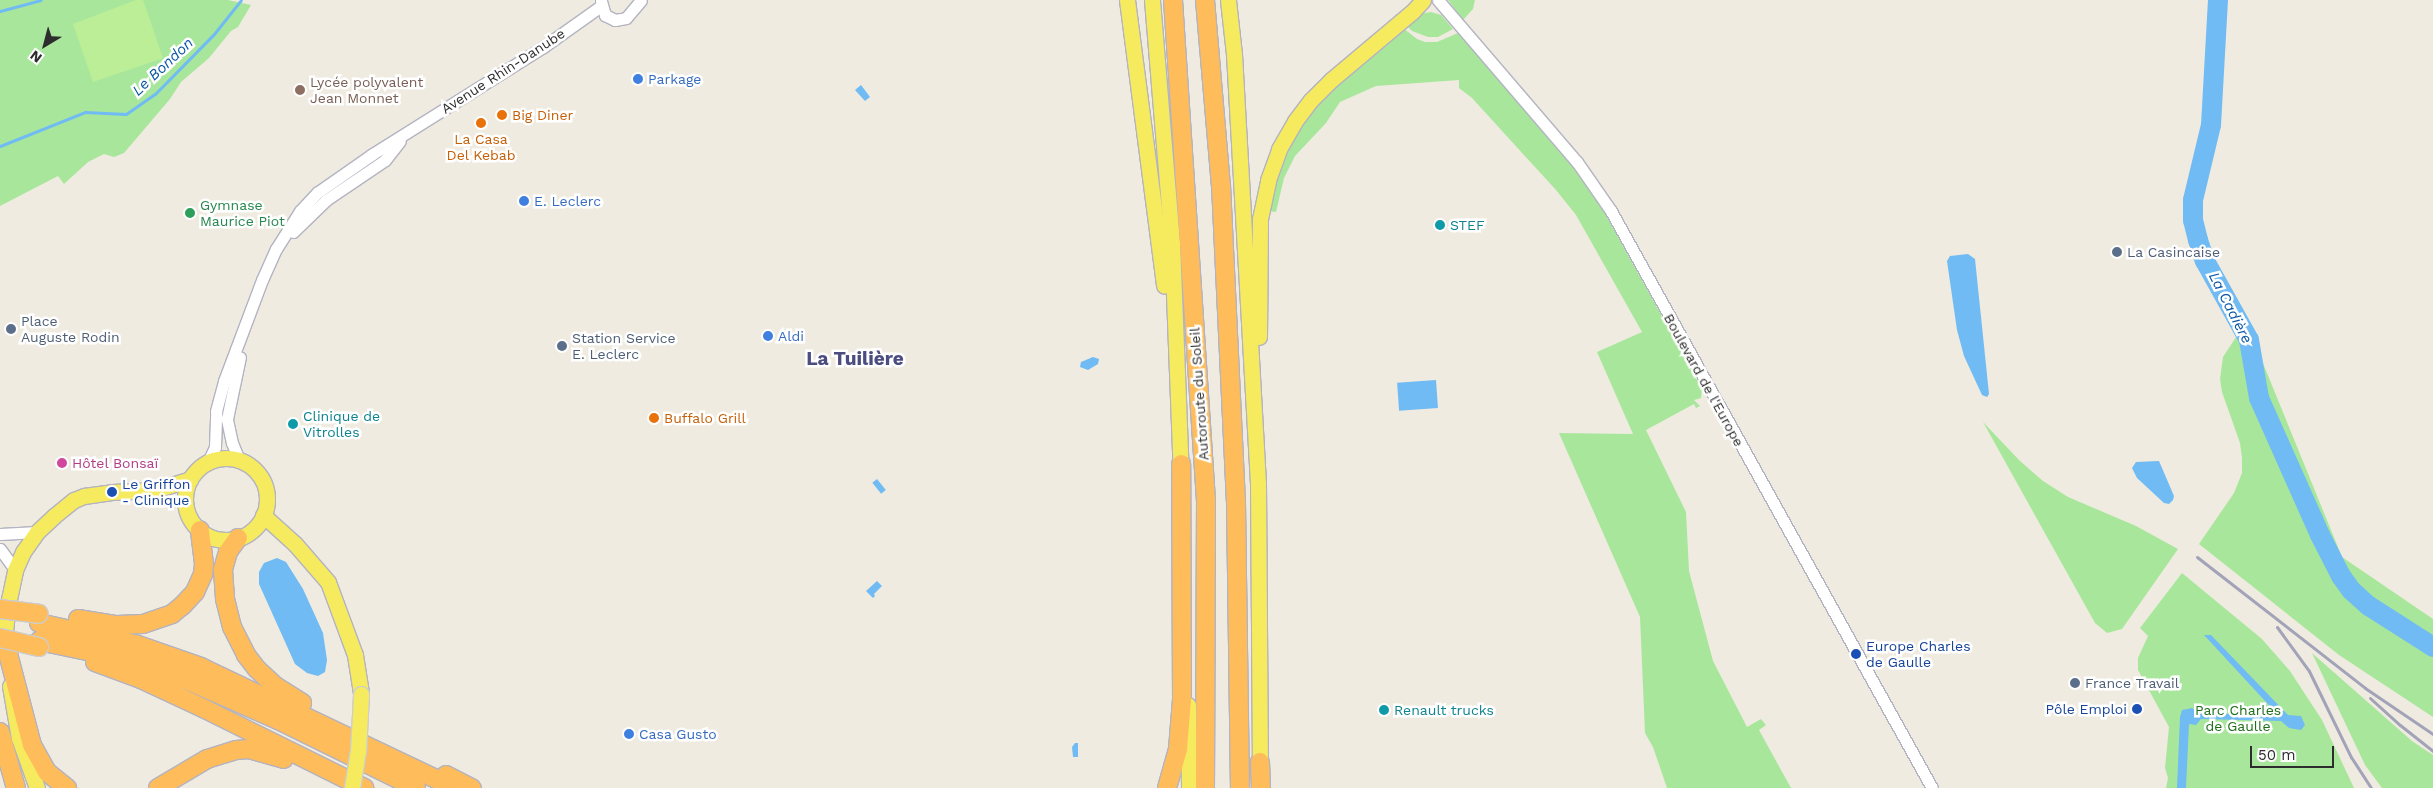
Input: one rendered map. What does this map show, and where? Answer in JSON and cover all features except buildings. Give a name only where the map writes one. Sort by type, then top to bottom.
[{"type":"highway","name":"Autoroute du Soleil","points":[[1173,0],[1206,501],[1205,788]]},
{"type":"highway","points":[[1205,0],[1221,185],[1236,503],[1240,788]]},
{"type":"highway","points":[[1167,788],[1178,749],[1182,700],[1181,464]]},
{"type":"highway","points":[[0,618],[39,618],[132,625],[152,622],[172,614],[192,596],[203,574],[204,564],[200,530]]},
{"type":"highway","points":[[238,538],[228,552],[223,570],[225,599],[239,642],[257,669],[275,686],[301,703],[472,788]]},
{"type":"highway","points":[[0,610],[39,618],[138,645],[201,667],[455,788]]},
{"type":"highway","points":[[67,788],[47,772],[32,745],[2,640],[39,644],[125,659],[191,682],[278,720],[416,788]]},
{"type":"highway","points":[[39,644],[141,679],[364,788]]},
{"type":"highway","points":[[0,732],[16,788]]},
{"type":"highway","points":[[158,788],[207,759],[236,750],[249,749],[268,753],[356,788]]},
{"type":"highway","points":[[1260,762],[1261,788]]},
{"type":"main road","points":[[1127,0],[1162,264],[1178,414]]},
{"type":"main road","points":[[1152,0],[1172,243],[1181,464],[1189,788]]},
{"type":"main road","points":[[1228,0],[1234,63],[1258,484]]},
{"type":"main road","points":[[1260,762],[1259,250],[1260,219],[1268,180],[1280,150],[1295,121],[1311,100],[1412,12],[1423,0]]},
{"type":"main road","points":[[218,459],[239,460],[251,467],[260,476],[265,488],[267,501],[263,515],[257,526],[238,538],[224,540],[212,537],[200,530],[192,522],[186,506],[186,489],[190,479],[201,466],[208,462],[218,459]]},
{"type":"main road","points":[[37,788],[19,738],[2,640],[15,570],[23,552],[37,532],[74,500],[100,493],[162,488],[190,479]]},
{"type":"main road","points":[[263,515],[295,544],[328,582],[356,655],[361,694],[358,752],[352,788]]},
{"type":"street","points":[[601,3],[606,15],[615,20],[626,18],[632,5],[641,0]]},
{"type":"street","name":"Boulevard de l'Europe","points":[[1438,0],[1577,162],[1611,211],[1932,788]]},
{"type":"street","name":"Avenue Rhin-Danube","points":[[208,462],[215,447],[216,412],[220,394],[276,249],[326,200],[385,160],[405,136],[543,47],[601,3]]},
{"type":"street","name":"Avenue Rhin-Danube","points":[[239,460],[232,444],[227,419],[248,319]]},
{"type":"street","points":[[0,534],[37,532]]},
{"type":"street","points":[[0,549],[15,570]]},
{"type":"green space","points":[[0,0],[228,0],[251,5],[238,27],[231,31],[209,58],[181,82],[170,99],[124,153],[114,157],[104,154],[88,162],[64,184],[58,176],[0,206]]},
{"type":"green space","points":[[136,0],[143,0],[163,58],[93,82],[73,24]]},
{"type":"green space","points":[[1448,0],[1475,0],[1473,9],[1463,20]]},
{"type":"green space","points":[[1431,12],[1441,15],[1453,29],[1438,37],[1428,37],[1412,31],[1406,25],[1419,14]]},
{"type":"green space","points":[[1403,28],[1417,39],[1425,42],[1437,42],[1458,33],[1571,165],[1603,210],[1702,389],[1701,398],[1694,400],[1700,406],[1696,408],[1694,404],[1646,430],[1686,512],[1689,571],[1713,661],[1747,727],[1761,719],[1766,725],[1759,730],[1791,788],[1667,788],[1653,747],[1645,733],[1640,617],[1559,433],[1633,434],[1597,352],[1642,332],[1576,215],[1556,190],[1472,98],[1459,88],[1459,80],[1376,86],[1340,102],[1326,123],[1295,156],[1284,178],[1276,212],[1268,211],[1281,162],[1297,130],[1331,89]]},
{"type":"green space","points":[[2249,329],[2342,557],[2433,619],[2433,717],[2339,655],[2199,544],[2234,493],[2242,473],[2240,443],[2222,392],[2220,379],[2223,357],[2240,331]]},
{"type":"green space","points":[[1983,422],[2019,460],[2043,481],[2068,497],[2136,526],[2178,549],[2122,629],[2107,633],[2095,623]]},
{"type":"green space","name":"Parc Charles de Gaulle","points":[[2182,573],[2262,639],[2290,671],[2322,720],[2354,788],[2166,788],[2168,778],[2165,768],[2169,727],[2138,670],[2138,658],[2148,636],[2140,628]]},
{"type":"green space","points":[[2312,653],[2412,741],[2433,755],[2433,788],[2382,788],[2365,765]]},
{"type":"water","points":[[861,85],[870,97],[865,101],[855,90]]},
{"type":"water","points":[[1968,254],[1975,259],[1989,394],[1987,397],[1982,395],[1964,356],[1957,330],[1947,261],[1950,256]]},
{"type":"water","points":[[1093,357],[1099,359],[1098,364],[1088,370],[1080,367],[1081,362]]},
{"type":"water","points":[[1436,380],[1438,408],[1399,411],[1397,383]]},
{"type":"water","points":[[2159,461],[2174,496],[2169,504],[2164,503],[2137,478],[2132,468],[2136,462]]},
{"type":"water","points":[[877,479],[886,490],[881,494],[872,483]]},
{"type":"water","points":[[277,558],[286,562],[303,589],[323,633],[327,660],[325,672],[318,676],[307,673],[295,664],[259,584],[259,572],[264,563]]},
{"type":"water","points":[[877,581],[882,586],[874,594],[873,598],[866,591]]},
{"type":"water","points":[[2204,635],[2211,635],[2288,715],[2301,716],[2305,725],[2301,730],[2289,728],[2281,721],[2201,719],[2196,725],[2189,724],[2186,788],[2177,788],[2180,717],[2182,710],[2192,708],[2199,713],[2278,715]]},
{"type":"water","points":[[1075,743],[1078,743],[1078,757],[1073,757],[1072,747]]},
{"type":"waterway","points":[[0,11],[41,0]]},
{"type":"waterway","name":"Le Bondon","points":[[0,146],[85,112],[126,114],[155,94],[214,34],[241,0]]},
{"type":"waterway","name":"La Cadière","points":[[2218,0],[2211,125],[2193,200],[2193,220],[2198,240],[2205,261],[2249,340],[2259,398],[2320,535],[2341,576],[2351,590],[2369,606],[2433,647]]},
{"type":"railway","points":[[2197,557],[2365,688],[2433,734]]},
{"type":"railway","points":[[2277,627],[2309,671],[2351,757],[2371,788]]},
{"type":"railway","points":[[2370,698],[2433,751]]},
{"type":"place","name":"Parkage","points":[[638,79]]},
{"type":"place","name":"Lycée polyvalent Jean Monnet","points":[[300,90]]},
{"type":"place","name":"Big Diner","points":[[502,115]]},
{"type":"place","name":"La Casa Del Kebab","points":[[481,123]]},
{"type":"place","name":"E. Leclerc","points":[[524,201]]},
{"type":"place","name":"Gymnase Maurice Piot","points":[[190,213]]},
{"type":"place","name":"STEF","points":[[1440,225]]},
{"type":"place","name":"La Casincaise","points":[[2117,252]]},
{"type":"place","name":"Place Auguste Rodin","points":[[11,329]]},
{"type":"place","name":"Aldi","points":[[768,336]]},
{"type":"place","name":"Station Service E. Leclerc","points":[[562,346]]},
{"type":"place","name":"Buffalo Grill","points":[[654,418]]},
{"type":"place","name":"Clinique de Vitrolles","points":[[293,424]]},
{"type":"place","name":"Hôtel Bonsaï","points":[[62,463]]},
{"type":"place","name":"Le Griffon - Clinique","points":[[112,492]]},
{"type":"place","name":"Europe Charles de Gaulle","points":[[1856,654]]},
{"type":"place","name":"France Travail","points":[[2075,683]]},
{"type":"place","name":"Pôle Emploi","points":[[2137,709]]},
{"type":"place","name":"Renault trucks","points":[[1384,710]]},
{"type":"place","name":"Casa Gusto","points":[[629,734]]},
{"type":"district","name":"La Tuilière","points":[[855,359]]}]
